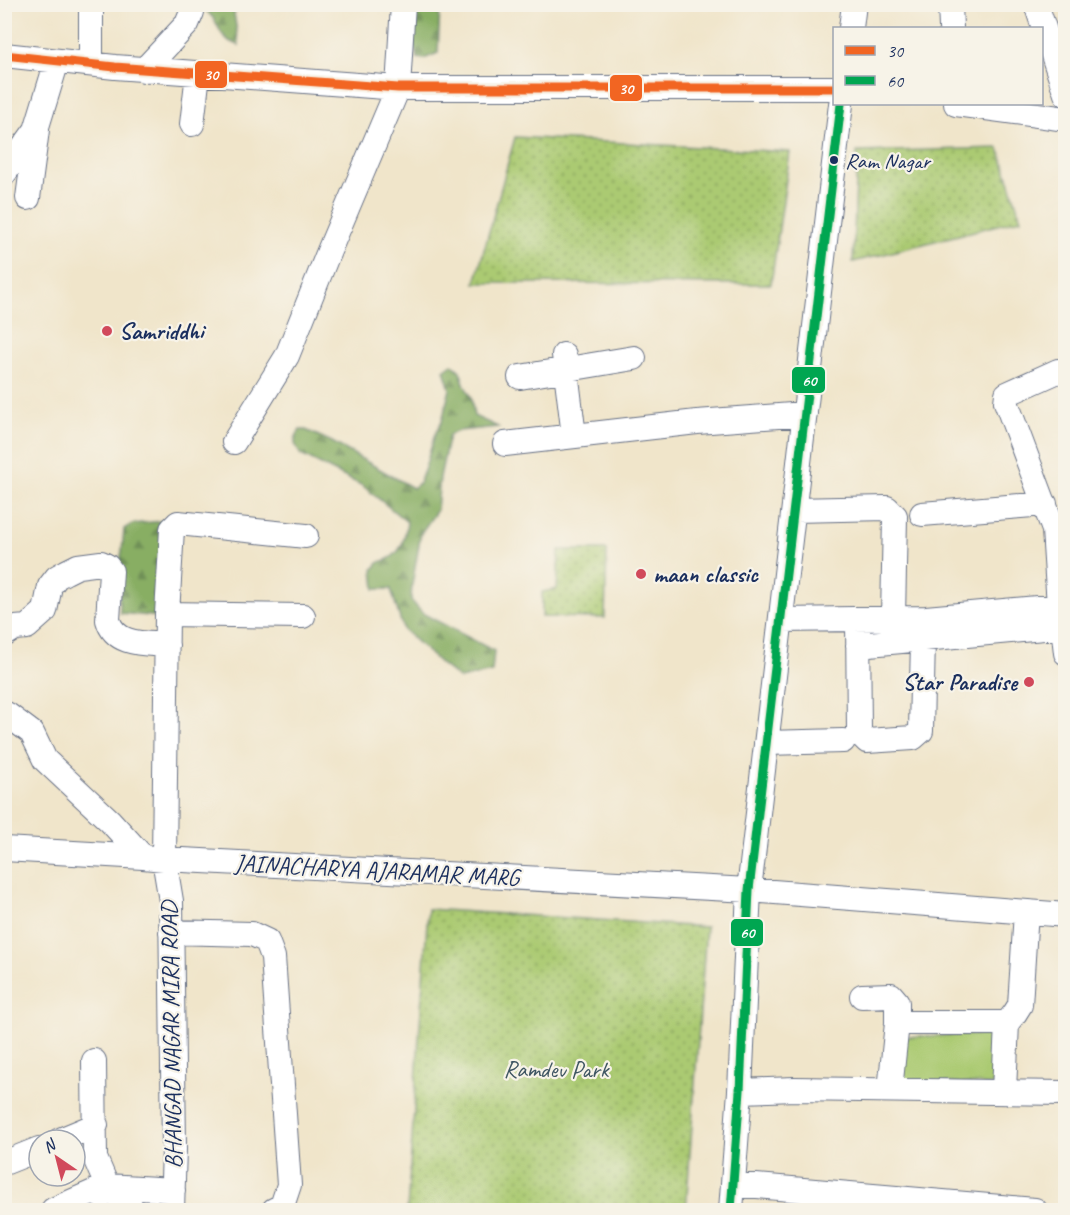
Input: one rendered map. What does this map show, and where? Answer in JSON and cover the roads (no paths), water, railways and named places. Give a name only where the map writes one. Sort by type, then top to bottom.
[{"type":"street","points":[[90,64],[91,4]]},
{"type":"street","points":[[144,70],[187,24],[192,12],[190,4]]},
{"type":"street","points":[[234,441],[287,356],[328,251],[398,88],[403,4]]},
{"type":"street","points":[[851,27],[854,4]]},
{"type":"street","points":[[950,4],[951,27]]},
{"type":"street","points":[[1036,4],[1065,94]]},
{"type":"street","points":[[4,55],[144,70],[398,88],[833,88]]},
{"type":"street","points":[[4,174],[36,129],[57,61]]},
{"type":"street","points":[[192,124],[198,74]]},
{"type":"street","points":[[731,1210],[740,1091],[750,890],[842,105]]},
{"type":"street","points":[[963,105],[1065,119]]},
{"type":"street","points":[[28,198],[39,122]]},
{"type":"street","points":[[520,377],[565,362],[634,358]]},
{"type":"street","points":[[565,362],[574,436]]},
{"type":"street","points":[[1065,372],[1058,371],[1007,394],[1006,402],[1045,504],[1060,529],[1065,653]]},
{"type":"street","points":[[505,444],[697,422],[805,414]]},
{"type":"street","points":[[922,514],[1045,504]]},
{"type":"street","points":[[794,510],[887,508],[895,516],[912,629],[921,731],[913,738],[867,741],[859,733],[858,619]]},
{"type":"street","name":"BHANGAD NAGAR MIRA ROAD","points":[[172,1200],[174,1149],[171,901],[154,858],[172,529],[178,523],[306,536]]},
{"type":"street","points":[[4,635],[15,628],[27,627],[45,611],[50,586],[57,577],[78,566],[101,563],[111,571],[108,620],[110,628],[126,640],[167,645]]},
{"type":"street","points":[[167,614],[303,616]]},
{"type":"street","points":[[858,645],[912,629],[1063,616]]},
{"type":"street","points":[[781,620],[858,619],[912,629]]},
{"type":"street","points":[[4,713],[32,733],[45,760],[110,821],[154,858]]},
{"type":"street","points":[[766,742],[843,741]]},
{"type":"street","name":"JAINACHARYA AJARAMAR MARG","points":[[5,849],[750,890],[1065,915]]},
{"type":"street","points":[[1004,1091],[1007,1023],[1020,1005],[1026,912]]},
{"type":"street","points":[[171,932],[252,934],[267,941],[273,957],[289,1185],[282,1206],[274,1210]]},
{"type":"street","points":[[862,996],[891,995],[897,1002],[891,1090]]},
{"type":"street","points":[[897,1023],[1007,1023]]},
{"type":"street","points":[[94,1061],[95,1158],[107,1186]]},
{"type":"street","points":[[740,1091],[788,1089],[1065,1093]]},
{"type":"street","points":[[87,1129],[96,1125]]},
{"type":"street","points":[[4,1163],[27,1154]]},
{"type":"street","points":[[733,1184],[1035,1210]]},
{"type":"street","points":[[53,1210],[107,1186],[172,1200]]},
{"type":"street","points":[[67,1210],[111,1192],[125,1199],[133,1210]]},
{"type":"place","name":"Ram Nagar","points":[[834,160]]},
{"type":"place","name":"Samriddhi","points":[[107,331]]},
{"type":"place","name":"maan classic","points":[[641,574]]},
{"type":"place","name":"Star Paradise","points":[[1029,682]]},
{"type":"park label","name":"Ramdev Park","points":[[556,1069]]}]
